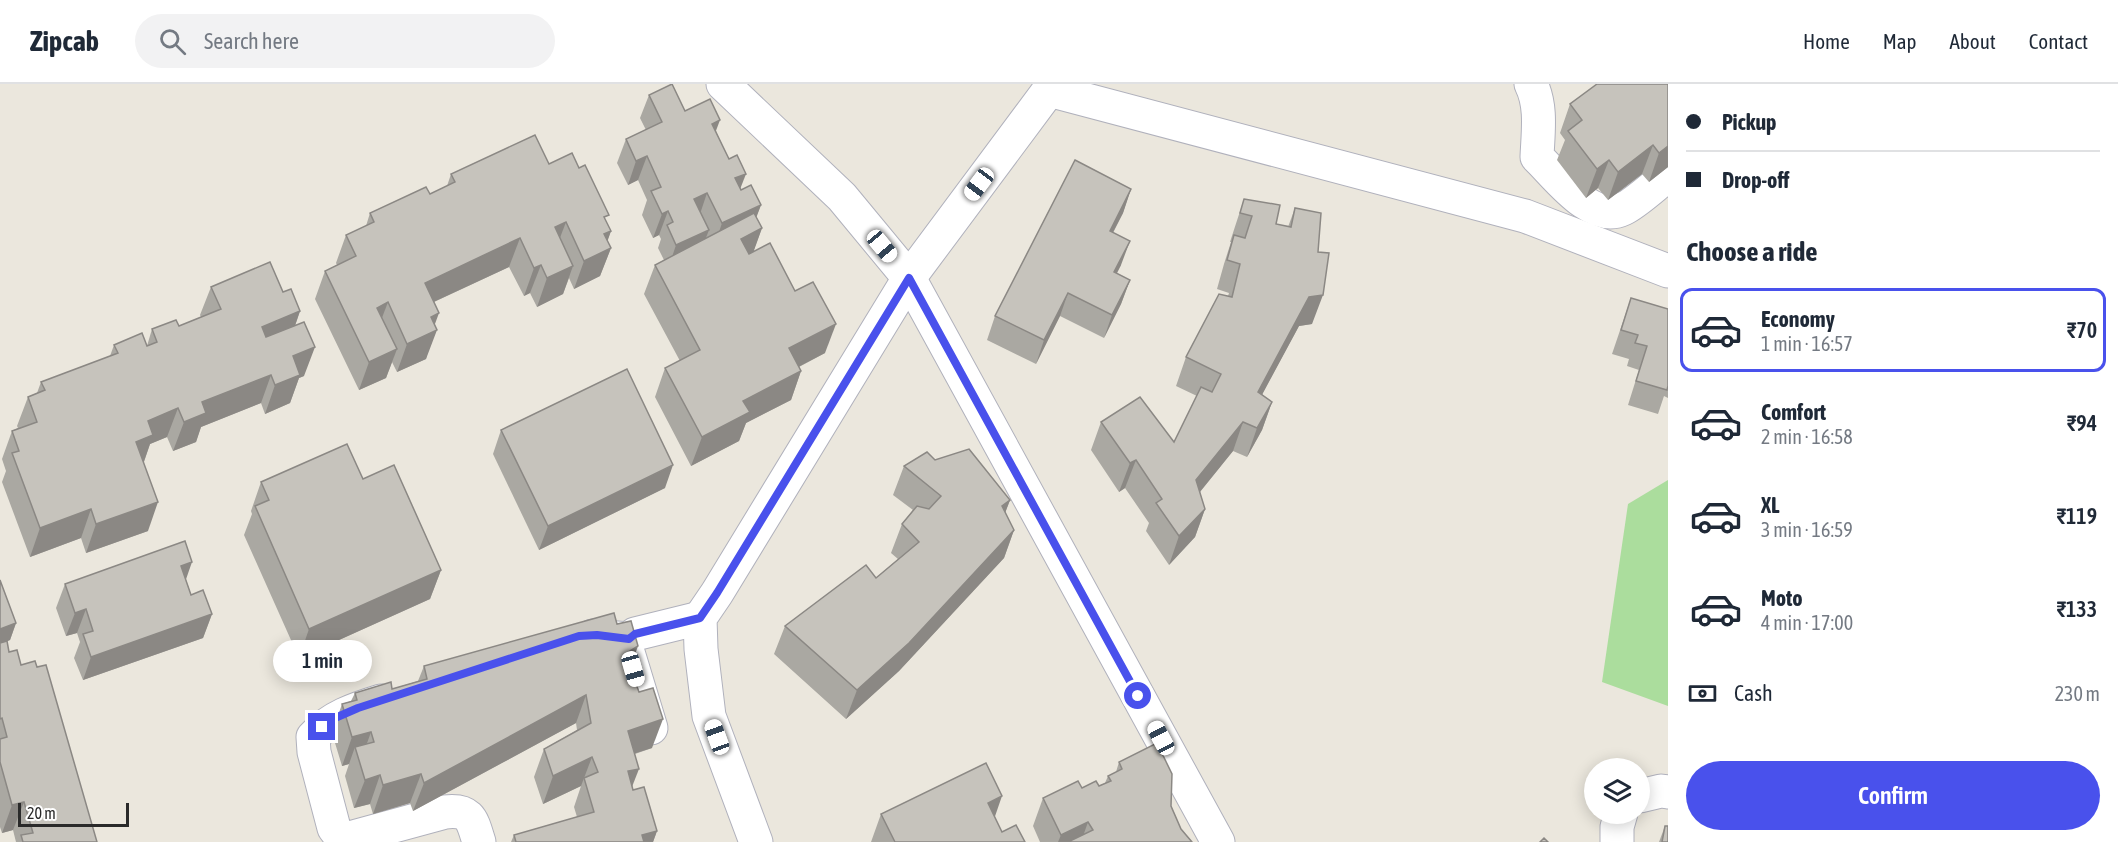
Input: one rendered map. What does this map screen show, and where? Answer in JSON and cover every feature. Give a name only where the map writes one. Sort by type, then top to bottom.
[{"type":"street","points":[[723,84],[842,197],[909,278],[1218,842]]},
{"type":"street","points":[[1526,216],[1538,186],[1537,96],[1531,84]]},
{"type":"street","points":[[756,842],[709,716],[700,618],[909,278],[1050,87],[1526,216],[1668,271]]},
{"type":"street","points":[[1537,156],[1587,206],[1606,213],[1623,209],[1668,175]]},
{"type":"street","points":[[651,728],[627,649],[629,639],[635,634],[700,618]]},
{"type":"street","points":[[568,640],[579,636],[597,635],[629,639]]},
{"type":"street","points":[[413,690],[345,713],[322,727],[313,737],[314,753],[334,828],[340,836],[350,838],[445,812],[460,811],[468,816],[479,842]]},
{"type":"street","points":[[1650,794],[1668,792]]},
{"type":"street","points":[[1617,842],[1618,824]]},
{"type":"green space","points":[[1668,480],[1668,706],[1602,682],[1628,504]]},
{"type":"building","points":[[672,84],[685,111],[710,99],[720,120],[712,124],[729,159],[737,155],[746,174],[735,178],[741,190],[751,185],[761,205],[722,223],[707,193],[694,199],[709,230],[676,245],[667,225],[673,222],[668,211],[662,214],[651,191],[661,187],[647,156],[636,161],[626,139],[662,122],[649,95]]},
{"type":"building","points":[[1597,84],[1668,84],[1668,146],[1659,153],[1653,145],[1618,172],[1609,160],[1597,169],[1568,131],[1582,120],[1570,104]]},
{"type":"building","points":[[535,135],[549,164],[572,153],[579,168],[585,165],[609,215],[604,217],[611,231],[604,234],[611,248],[584,261],[566,222],[555,227],[573,266],[547,278],[541,265],[534,268],[520,238],[425,283],[439,313],[431,317],[437,330],[407,344],[388,302],[377,308],[397,349],[369,362],[325,271],[356,256],[346,235],[374,222],[370,213],[426,187],[430,194],[455,182],[451,174]]},
{"type":"building","points":[[1075,160],[1131,189],[1110,231],[1130,241],[1114,272],[1130,280],[1112,315],[1068,293],[1044,340],[995,316]]},
{"type":"building","points":[[1244,199],[1280,205],[1276,224],[1291,227],[1295,208],[1321,213],[1318,252],[1329,253],[1323,295],[1309,297],[1258,392],[1272,402],[1257,428],[1243,422],[1196,480],[1205,509],[1179,536],[1156,503],[1162,499],[1136,460],[1130,463],[1101,422],[1140,397],[1174,442],[1201,387],[1212,392],[1221,374],[1186,357],[1219,294],[1232,297],[1240,264],[1227,260],[1234,235],[1245,238],[1252,216],[1240,213]]},
{"type":"building","points":[[754,213],[762,228],[741,239],[749,254],[770,243],[795,291],[813,282],[836,324],[789,348],[801,371],[743,401],[750,412],[702,437],[665,368],[700,350],[655,265]]},
{"type":"building","points":[[270,262],[283,292],[291,289],[300,311],[262,327],[266,337],[304,322],[315,347],[293,356],[300,375],[275,385],[271,375],[202,402],[206,413],[184,422],[178,408],[148,421],[153,435],[136,442],[158,502],[96,524],[91,509],[40,528],[12,453],[19,451],[12,431],[37,422],[28,397],[45,390],[41,382],[118,353],[114,345],[142,333],[147,346],[157,342],[152,329],[176,320],[179,326],[221,309],[211,287]]},
{"type":"building","points":[[1631,298],[1668,309],[1667,390],[1636,381],[1647,346],[1635,343],[1638,335],[1621,330]]},
{"type":"building","points":[[627,369],[673,465],[548,526],[501,430]]},
{"type":"building","points":[[347,444],[363,479],[394,465],[441,570],[309,629],[255,506],[269,500],[261,482]]},
{"type":"building","points":[[969,449],[1010,500],[1002,506],[1014,530],[909,643],[857,690],[785,626],[866,565],[876,578],[919,542],[902,524],[917,506],[929,509],[941,496],[904,466],[927,452],[935,460]]},
{"type":"building","points":[[185,541],[192,562],[181,566],[191,595],[203,590],[212,614],[91,657],[83,634],[93,631],[86,609],[75,613],[65,584]]},
{"type":"building","points":[[0,580],[16,623],[0,629]]},
{"type":"building","points":[[614,613],[617,624],[631,621],[638,646],[625,654],[639,692],[653,688],[663,719],[628,731],[639,769],[628,771],[633,790],[644,787],[657,831],[642,835],[644,842],[516,842],[514,835],[594,812],[584,778],[598,772],[592,757],[553,776],[544,749],[591,723],[586,695],[424,783],[421,774],[383,785],[380,775],[365,780],[355,747],[374,742],[371,732],[352,737],[342,704],[357,700],[355,693],[391,682],[392,689],[427,679],[424,666]]},
{"type":"building","points":[[7,641],[9,652],[17,650],[21,665],[35,661],[37,667],[46,665],[97,842],[23,842],[21,835],[33,833],[24,802],[12,805],[0,762],[0,739],[7,737],[2,718],[0,719],[0,643]]},
{"type":"building","points":[[1157,743],[1172,774],[1171,806],[1181,829],[1192,842],[1068,842],[1093,830],[1088,822],[1061,835],[1043,798],[1078,781],[1082,788],[1096,781],[1099,786],[1111,781],[1108,776],[1122,769],[1119,762]]},
{"type":"building","points":[[986,763],[1002,796],[988,803],[1002,832],[1016,825],[1025,842],[895,842],[881,814]]},
{"type":"building","points":[[1665,826],[1668,826],[1668,842],[1662,842]]},
{"type":"route","points":[[322,727],[335,718],[358,708],[579,636],[597,635],[629,639],[635,634],[700,618],[909,278],[1138,696]]}]
